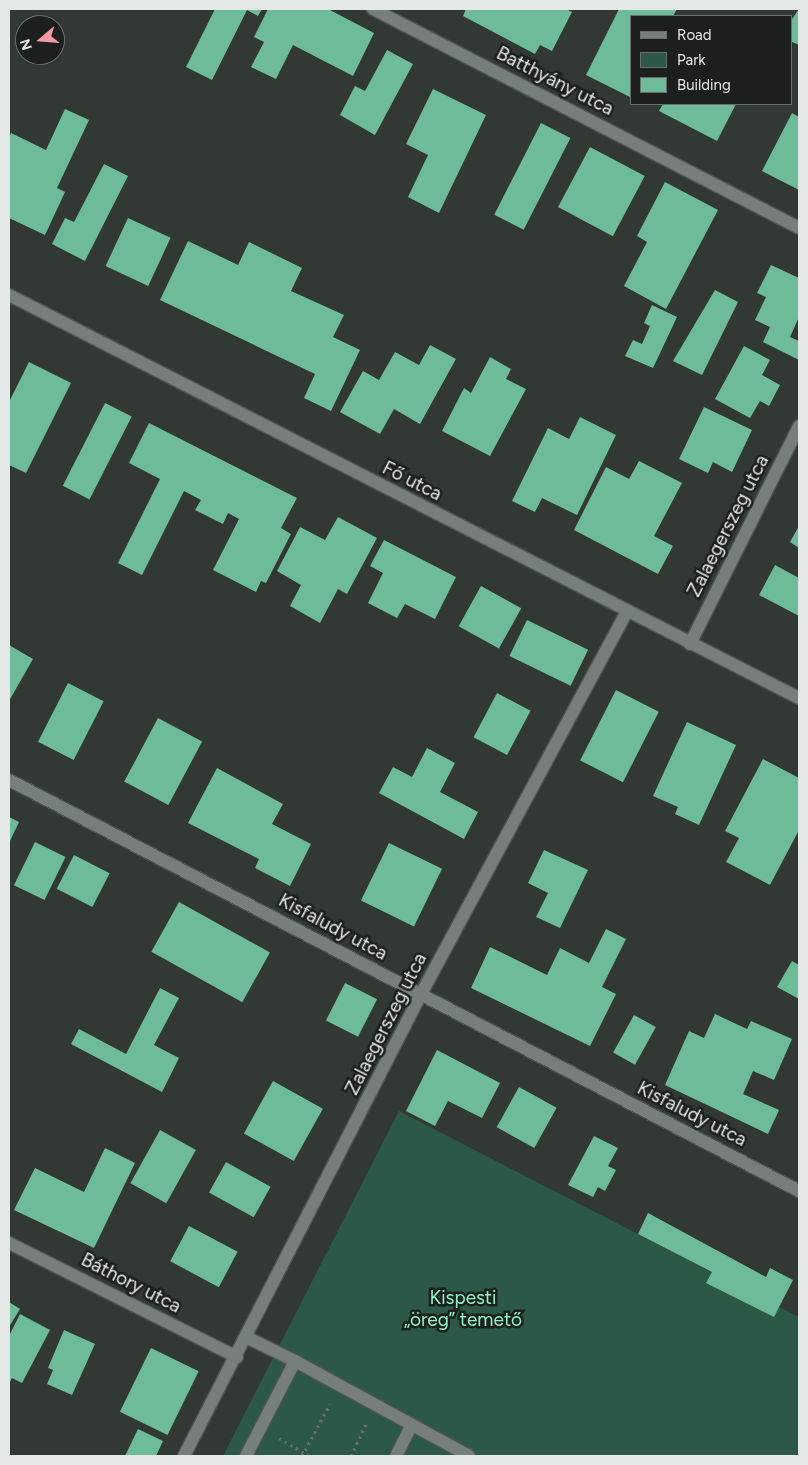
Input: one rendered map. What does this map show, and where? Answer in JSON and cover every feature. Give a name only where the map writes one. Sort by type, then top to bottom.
[{"type":"street","name":"Batthyány utca","points":[[373,9],[799,228]]},
{"type":"street","name":"Fő utca","points":[[9,295],[627,612],[799,698]]},
{"type":"street","name":"Zalaegerszeg utca","points":[[690,644],[799,426]]},
{"type":"street","name":"Zalaegerszeg utca","points":[[184,1456],[248,1338],[421,994],[627,612]]},
{"type":"street","name":"Kisfaludy utca","points":[[9,780],[799,1192]]},
{"type":"street","name":"Báthory utca","points":[[9,1243],[237,1357]]},
{"type":"street","points":[[248,1338],[295,1361],[470,1456]]},
{"type":"street","points":[[246,1456],[295,1361]]},
{"type":"street","points":[[396,1456],[412,1425]]},
{"type":"path","points":[[302,1456],[340,1386]]},
{"type":"path","points":[[351,1456],[375,1405]]},
{"type":"path","points":[[261,1428],[309,1456]]},
{"type":"green space","name":"Kispesti „öreg” temető","points":[[399,1111],[799,1317],[799,1456],[223,1456]]},
{"type":"building","points":[[215,9],[262,9],[258,16],[247,10],[212,80],[186,67]]},
{"type":"building","points":[[268,9],[328,9],[374,33],[353,76],[293,45],[276,79],[251,67],[264,42],[254,37]]},
{"type":"building","points":[[466,9],[566,9],[572,12],[552,51],[540,45],[535,54],[463,16]]},
{"type":"building","points":[[619,9],[677,9],[674,15],[630,15],[630,97],[586,75]]},
{"type":"building","points":[[799,9],[799,45],[793,42],[793,18]]},
{"type":"building","points":[[387,50],[413,64],[375,135],[340,115],[355,86],[365,91]]},
{"type":"building","points":[[433,89],[486,115],[439,213],[408,197],[428,155],[406,144]]},
{"type":"building","points":[[662,105],[735,105],[717,141],[659,111]]},
{"type":"building","points":[[65,109],[89,120],[57,188],[65,192],[45,235],[9,218],[9,138],[11,133],[46,150]]},
{"type":"building","points":[[792,113],[799,117],[799,190],[762,171]]},
{"type":"building","points":[[541,123],[570,138],[524,230],[494,215]]},
{"type":"building","points":[[590,147],[645,176],[613,236],[558,207]]},
{"type":"building","points":[[104,164],[128,176],[85,261],[52,244],[65,218],[74,222]]},
{"type":"building","points":[[665,182],[718,210],[666,309],[624,286],[647,242],[637,236]]},
{"type":"building","points":[[128,218],[171,238],[148,286],[106,266]]},
{"type":"building","points":[[188,241],[238,265],[249,242],[302,268],[291,291],[344,315],[333,337],[360,350],[331,411],[304,398],[315,374],[160,300]]},
{"type":"building","points":[[771,265],[799,278],[799,317],[790,337],[799,341],[799,360],[763,342],[770,327],[755,320],[766,297],[757,293]]},
{"type":"building","points":[[715,290],[738,302],[702,375],[673,361]]},
{"type":"building","points":[[652,305],[677,317],[653,368],[625,356],[633,340],[642,344],[650,326],[644,323]]},
{"type":"building","points":[[430,345],[456,359],[420,424],[394,409],[380,434],[340,412],[363,371],[379,380],[395,352],[419,365]]},
{"type":"building","points":[[744,346],[770,360],[762,375],[780,385],[769,406],[760,401],[750,418],[715,399]]},
{"type":"building","points":[[490,357],[511,369],[506,379],[526,389],[490,456],[442,431],[464,388],[471,393]]},
{"type":"building","points":[[29,362],[71,383],[26,473],[9,465],[9,402]]},
{"type":"building","points":[[105,403],[132,417],[90,499],[63,486]]},
{"type":"building","points":[[704,407],[752,430],[732,472],[713,462],[708,473],[679,459]]},
{"type":"building","points":[[580,417],[616,435],[577,515],[542,498],[535,512],[512,501],[548,428],[569,439]]},
{"type":"building","points":[[149,423],[297,498],[281,528],[291,534],[266,583],[261,581],[256,592],[213,570],[239,519],[228,513],[223,524],[195,510],[201,500],[184,491],[142,575],[118,563],[160,479],[129,463]]},
{"type":"building","points":[[639,461],[682,483],[654,536],[673,546],[658,574],[574,530],[606,467],[629,479]]},
{"type":"building","points":[[338,517],[377,538],[347,594],[338,589],[320,623],[290,606],[301,585],[277,571],[300,527],[325,540]]},
{"type":"building","points":[[799,526],[799,548],[790,542]]},
{"type":"building","points":[[384,540],[456,577],[435,619],[405,604],[397,618],[368,603],[383,573],[370,566]]},
{"type":"building","points":[[775,565],[799,578],[799,616],[759,595]]},
{"type":"building","points":[[481,586],[521,608],[499,649],[459,626]]},
{"type":"building","points":[[527,620],[588,650],[571,686],[509,656]]},
{"type":"building","points":[[9,645],[33,659],[9,701]]},
{"type":"building","points":[[68,683],[104,701],[74,760],[38,742]]},
{"type":"building","points":[[616,690],[659,712],[623,782],[580,760]]},
{"type":"building","points":[[497,693],[531,711],[507,755],[474,737]]},
{"type":"building","points":[[158,718],[202,741],[168,805],[124,782]]},
{"type":"building","points":[[687,722],[736,745],[699,825],[675,814],[678,807],[653,796]]},
{"type":"building","points":[[427,748],[455,763],[440,792],[478,812],[464,839],[379,793],[393,767],[412,777]]},
{"type":"building","points":[[763,759],[799,778],[799,830],[770,885],[726,862],[739,838],[725,831]]},
{"type":"building","points":[[217,768],[283,804],[272,824],[311,844],[290,886],[255,868],[259,859],[188,823]]},
{"type":"building","points":[[9,817],[19,822],[9,843]]},
{"type":"building","points":[[35,842],[66,857],[45,900],[14,885]]},
{"type":"building","points":[[389,843],[442,869],[414,926],[361,901]]},
{"type":"building","points":[[544,850],[588,870],[560,928],[536,917],[548,893],[528,883]]},
{"type":"building","points":[[74,855],[110,873],[92,907],[57,889]]},
{"type":"building","points":[[179,902],[270,952],[242,1002],[151,952]]},
{"type":"building","points":[[606,929],[626,939],[602,987],[616,994],[590,1046],[471,988],[490,947],[547,975],[560,948],[589,963]]},
{"type":"building","points":[[792,961],[799,965],[799,999],[777,987]]},
{"type":"building","points":[[345,983],[377,999],[358,1037],[326,1020]]},
{"type":"building","points":[[160,988],[179,998],[154,1045],[179,1058],[162,1092],[71,1044],[79,1029],[126,1054]]},
{"type":"building","points":[[715,1014],[747,1029],[751,1021],[792,1039],[774,1080],[753,1071],[743,1094],[779,1110],[768,1134],[665,1085],[689,1031],[704,1038]]},
{"type":"building","points":[[634,1015],[656,1027],[635,1065],[613,1053]]},
{"type":"building","points":[[437,1050],[500,1083],[482,1118],[448,1101],[435,1126],[406,1111]]},
{"type":"building","points":[[273,1081],[323,1109],[294,1161],[244,1133]]},
{"type":"building","points":[[519,1087],[557,1108],[534,1148],[497,1127]]},
{"type":"building","points":[[160,1130],[196,1150],[166,1203],[130,1183]]},
{"type":"building","points":[[594,1136],[618,1148],[608,1166],[616,1170],[605,1191],[598,1187],[593,1197],[568,1185]]},
{"type":"building","points":[[105,1148],[135,1163],[94,1248],[14,1210],[35,1168],[84,1192]]},
{"type":"building","points":[[226,1162],[271,1187],[254,1217],[209,1193]]},
{"type":"building","points":[[648,1213],[766,1277],[770,1268],[793,1280],[774,1317],[706,1283],[712,1272],[638,1234]]},
{"type":"building","points":[[189,1226],[238,1252],[219,1287],[170,1261]]},
{"type":"building","points":[[9,1302],[20,1309],[9,1327]]},
{"type":"building","points":[[20,1314],[50,1330],[22,1383],[12,1378],[9,1384],[9,1336]]},
{"type":"building","points":[[64,1330],[95,1344],[72,1395],[47,1384],[53,1370],[48,1368]]},
{"type":"building","points":[[151,1348],[199,1371],[168,1435],[120,1412]]},
{"type":"building","points":[[138,1429],[163,1441],[156,1456],[125,1456]]}]
